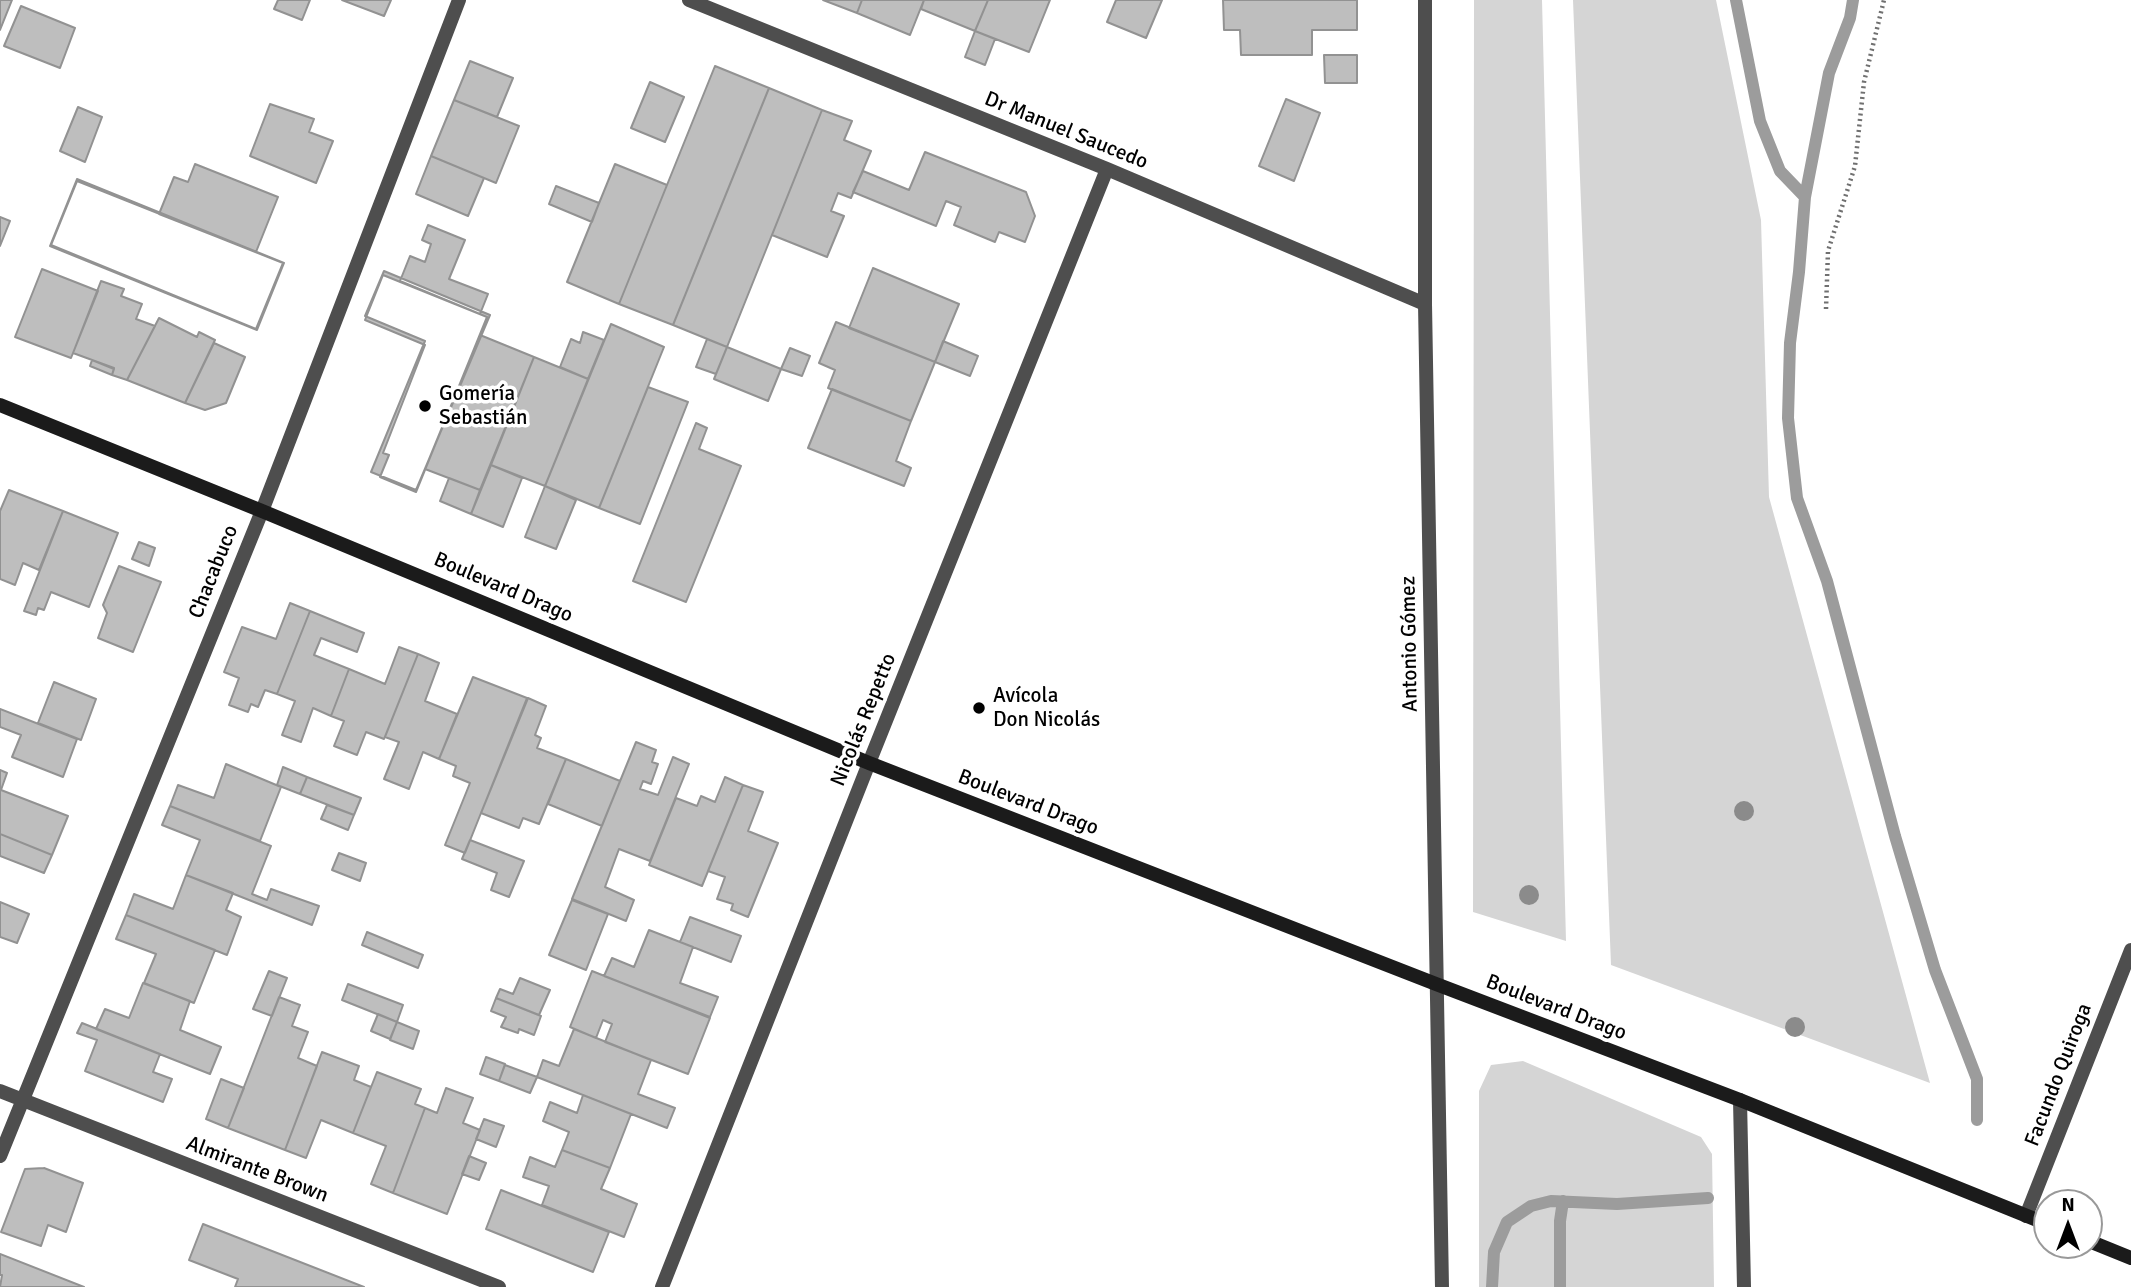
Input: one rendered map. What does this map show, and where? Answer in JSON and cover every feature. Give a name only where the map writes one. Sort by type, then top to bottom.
[{"type":"main road","name":"Boulevard Drago","points":[[0,404],[869,763],[1436,985],[1740,1100],[2033,1219]]},
{"type":"main road","points":[[2103,1247],[2131,1258]]},
{"type":"street","name":"Chacabuco","points":[[0,1156],[261,511],[459,0]]},
{"type":"street","name":"Dr Manuel Saucedo","points":[[689,0],[1107,169],[1426,304]]},
{"type":"street","name":"Antonio Gómez","points":[[1425,0],[1426,304],[1441,1287]]},
{"type":"street","name":"Nicolás Repetto","points":[[662,1287],[1107,169]]},
{"type":"street","name":"Facundo Quiroga","points":[[2026,1216],[2131,950]]},
{"type":"street","name":"Almirante Brown","points":[[0,1091],[499,1287]]},
{"type":"street","points":[[1740,1100],[1744,1287]]},
{"type":"path","points":[[1826,309],[1828,251],[1855,166],[1864,82],[1884,0]]},
{"type":"shaded area","points":[[1474,0],[1542,0],[1566,941],[1473,912]]},
{"type":"shaded area","points":[[1573,0],[1716,0],[1761,220],[1769,497],[1930,1083],[1611,965]]},
{"type":"shaded area","points":[[1523,1061],[1701,1137],[1712,1154],[1714,1287],[1479,1287],[1479,1091],[1491,1065]]},
{"type":"building","points":[[0,0],[12,0],[0,30]]},
{"type":"building","points":[[278,0],[310,0],[302,20],[274,9]]},
{"type":"building","points":[[342,0],[391,0],[384,16]]},
{"type":"building","points":[[823,0],[862,0],[857,13]]},
{"type":"building","points":[[862,0],[924,0],[910,35],[857,13]]},
{"type":"building","points":[[924,0],[988,0],[975,31],[921,9]]},
{"type":"building","points":[[988,0],[1050,0],[1029,52],[975,31]]},
{"type":"building","points":[[1116,0],[1162,0],[1146,38],[1107,22]]},
{"type":"building","points":[[1223,0],[1357,0],[1357,30],[1312,30],[1312,55],[1241,55],[1240,30],[1224,30]]},
{"type":"building","points":[[21,6],[75,28],[60,68],[4,46]]},
{"type":"building","points":[[975,31],[995,39],[985,65],[965,57]]},
{"type":"building","points":[[1324,55],[1357,55],[1357,83],[1325,83]]},
{"type":"building","points":[[470,61],[513,78],[497,117],[454,100]]},
{"type":"building","points":[[715,66],[769,88],[673,325],[619,304]]},
{"type":"building","points":[[650,82],[684,97],[665,142],[631,128]]},
{"type":"building","points":[[769,88],[822,110],[727,347],[673,325]]},
{"type":"building","points":[[1286,99],[1320,113],[1294,181],[1259,166]]},
{"type":"building","points":[[454,100],[519,126],[496,183],[431,156]]},
{"type":"building","points":[[270,104],[314,119],[309,132],[333,141],[316,183],[250,156]]},
{"type":"building","points":[[78,107],[102,117],[85,162],[60,151]]},
{"type":"building","points":[[822,110],[852,121],[844,140],[871,151],[851,198],[838,193],[831,211],[844,216],[827,257],[772,235]]},
{"type":"building","points":[[925,152],[1026,192],[1035,216],[1025,242],[999,232],[995,242],[954,225],[961,207],[946,201],[936,226],[853,192],[863,171],[909,190]]},
{"type":"building","points":[[431,156],[484,178],[468,216],[416,194]]},
{"type":"building","points":[[195,164],[278,197],[256,252],[159,214],[174,177],[188,182]]},
{"type":"building","points":[[615,164],[667,185],[619,304],[567,282]]},
{"type":"building","points":[[77,179],[284,263],[257,330],[50,246]]},
{"type":"building","points":[[77,181],[283,263],[256,329],[51,245]]},
{"type":"building","points":[[556,186],[599,203],[592,222],[549,204]]},
{"type":"building","points":[[0,217],[10,221],[0,246]]},
{"type":"building","points":[[428,225],[465,240],[449,279],[488,294],[480,314],[400,281],[410,256],[425,262],[431,244],[422,240]]},
{"type":"building","points":[[873,268],[959,304],[935,362],[849,328]]},
{"type":"building","points":[[42,269],[98,291],[71,358],[15,337]]},
{"type":"building","name":"Gomería Sebastián","points":[[384,271],[490,315],[416,490],[371,472],[425,341],[365,316]]},
{"type":"building","name":"Gomería Sebastián","points":[[383,275],[487,317],[416,492],[380,477],[389,455],[383,453],[425,345],[365,320]]},
{"type":"building","points":[[101,281],[124,289],[121,296],[142,304],[136,319],[155,326],[127,380],[112,375],[114,368],[73,353]]},
{"type":"building","points":[[159,318],[197,337],[199,332],[215,340],[185,403],[127,380]]},
{"type":"building","points":[[836,322],[935,362],[911,421],[828,388],[835,370],[819,363]]},
{"type":"building","points":[[611,324],[664,347],[599,508],[545,486]]},
{"type":"building","points":[[583,332],[604,340],[588,379],[560,367],[571,339],[580,343]]},
{"type":"building","points":[[480,335],[534,357],[480,490],[425,469]]},
{"type":"building","points":[[707,339],[727,347],[716,374],[696,367]]},
{"type":"building","points":[[943,341],[978,356],[970,376],[935,362]]},
{"type":"building","points":[[214,343],[245,357],[226,403],[205,410],[185,403]]},
{"type":"building","points":[[727,347],[781,369],[768,401],[714,379]]},
{"type":"building","points":[[790,348],[810,356],[802,376],[781,369]]},
{"type":"building","points":[[534,357],[588,379],[545,486],[491,465]]},
{"type":"building","points":[[92,360],[114,369],[112,375],[90,366]]},
{"type":"building","points":[[648,387],[688,402],[640,524],[599,508]]},
{"type":"building","points":[[832,389],[911,421],[896,461],[911,468],[904,486],[808,448]]},
{"type":"building","points":[[696,423],[707,428],[699,449],[741,466],[686,602],[633,581]]},
{"type":"building","points":[[491,465],[522,478],[503,527],[471,514]]},
{"type":"building","points":[[449,478],[480,490],[471,514],[440,501]]},
{"type":"building","points":[[545,486],[576,500],[556,549],[525,537]]},
{"type":"building","points":[[9,490],[63,511],[39,570],[23,563],[15,585],[0,579],[0,511]]},
{"type":"building","points":[[63,511],[118,533],[89,607],[51,592],[44,610],[38,608],[36,615],[24,611]]},
{"type":"building","points":[[139,542],[155,548],[149,566],[132,559]]},
{"type":"building","points":[[119,566],[161,582],[133,652],[98,638],[107,613],[103,605]]},
{"type":"building","points":[[290,603],[310,611],[277,694],[265,690],[258,707],[251,704],[248,712],[229,705],[239,678],[224,672],[242,627],[276,639]]},
{"type":"building","points":[[310,611],[364,633],[357,652],[321,638],[314,655],[349,669],[331,716],[313,708],[301,742],[282,735],[295,701],[277,694]]},
{"type":"building","points":[[399,647],[418,654],[384,739],[366,732],[357,755],[334,746],[344,721],[331,716],[349,669],[385,684]]},
{"type":"building","points":[[418,654],[439,663],[425,701],[457,714],[439,759],[423,752],[409,789],[384,779],[399,742],[385,737]]},
{"type":"building","points":[[473,677],[527,698],[465,853],[445,845],[470,783],[453,776],[456,766],[439,759]]},
{"type":"building","points":[[54,682],[96,699],[81,740],[38,723]]},
{"type":"building","points":[[528,698],[546,706],[535,735],[541,738],[537,748],[566,759],[539,824],[523,818],[519,828],[481,813]]},
{"type":"building","points":[[0,709],[77,739],[63,777],[12,757],[21,735],[0,727]]},
{"type":"building","points":[[636,742],[656,750],[652,762],[658,764],[651,784],[643,781],[640,789],[658,795],[673,757],[689,764],[650,861],[619,849],[605,887],[634,900],[626,921],[572,899]]},
{"type":"building","points":[[566,759],[620,781],[602,826],[548,804]]},
{"type":"building","points":[[226,764],[281,787],[260,841],[170,806],[178,785],[214,798]]},
{"type":"building","points":[[283,767],[307,777],[300,794],[277,785]]},
{"type":"building","points":[[0,770],[7,773],[1,790],[68,816],[52,855],[0,834]]},
{"type":"building","points":[[307,777],[361,798],[354,815],[300,794]]},
{"type":"building","points":[[725,777],[743,785],[702,886],[649,865],[676,798],[697,806],[701,796],[715,802]]},
{"type":"building","points":[[743,785],[763,792],[748,831],[778,843],[748,917],[731,910],[733,904],[717,899],[725,877],[708,871]]},
{"type":"building","points":[[327,805],[354,815],[348,830],[321,819]]},
{"type":"building","points":[[170,806],[271,846],[252,894],[267,900],[271,889],[319,906],[312,925],[186,875],[200,840],[162,825]]},
{"type":"building","points":[[0,834],[52,855],[44,873],[0,856]]},
{"type":"building","points":[[470,840],[524,861],[509,897],[491,890],[497,873],[462,859]]},
{"type":"building","points":[[339,853],[366,863],[360,881],[332,870]]},
{"type":"building","points":[[186,875],[233,893],[226,910],[241,917],[227,955],[126,915],[134,894],[173,909]]},
{"type":"building","points":[[572,900],[608,914],[586,970],[549,955]]},
{"type":"building","points":[[0,902],[29,914],[17,943],[0,937]]},
{"type":"building","points":[[126,915],[215,950],[194,1003],[144,983],[156,954],[116,939]]},
{"type":"building","points":[[690,917],[741,936],[731,962],[680,942]]},
{"type":"building","points":[[649,930],[693,947],[680,983],[718,997],[710,1017],[604,976],[612,958],[634,967]]},
{"type":"building","points":[[367,932],[423,955],[418,968],[362,945]]},
{"type":"building","points":[[269,971],[287,978],[272,1016],[253,1009]]},
{"type":"building","points":[[592,971],[710,1018],[688,1074],[605,1042],[612,1024],[603,1020],[596,1038],[570,1027]]},
{"type":"building","points":[[520,978],[550,990],[539,1015],[496,998],[500,989],[513,994]]},
{"type":"building","points":[[143,983],[190,1001],[180,1030],[221,1047],[210,1074],[96,1029],[105,1009],[129,1018]]},
{"type":"building","points":[[348,984],[403,1005],[397,1022],[342,1000]]},
{"type":"building","points":[[279,997],[300,1005],[292,1026],[308,1032],[298,1058],[317,1066],[285,1150],[228,1128]]},
{"type":"building","points":[[496,998],[541,1016],[534,1035],[519,1029],[518,1033],[501,1027],[506,1017],[491,1011]]},
{"type":"building","points":[[378,1014],[397,1022],[390,1039],[371,1031]]},
{"type":"building","points":[[397,1022],[419,1031],[413,1049],[390,1040]]},
{"type":"building","points":[[82,1023],[160,1054],[153,1072],[172,1079],[163,1102],[85,1071],[97,1040],[77,1033]]},
{"type":"building","points":[[574,1029],[651,1060],[638,1094],[675,1108],[667,1128],[537,1077],[543,1060],[559,1066]]},
{"type":"building","points":[[322,1052],[359,1066],[354,1080],[371,1087],[353,1133],[321,1120],[306,1158],[285,1150]]},
{"type":"building","points":[[486,1057],[505,1064],[499,1081],[480,1074]]},
{"type":"building","points":[[505,1065],[537,1077],[530,1093],[499,1081]]},
{"type":"building","points":[[377,1072],[421,1089],[415,1104],[425,1108],[393,1193],[371,1184],[386,1146],[353,1133]]},
{"type":"building","points":[[221,1079],[244,1088],[228,1128],[206,1119]]},
{"type":"building","points":[[446,1088],[473,1098],[463,1123],[480,1130],[447,1214],[393,1193],[425,1108],[437,1113]]},
{"type":"building","points":[[583,1095],[631,1114],[610,1168],[562,1150],[569,1132],[543,1121],[550,1102],[577,1113]]},
{"type":"building","points":[[484,1119],[504,1126],[496,1147],[476,1139]]},
{"type":"building","points":[[562,1150],[610,1168],[601,1189],[637,1204],[624,1237],[542,1205],[549,1186],[523,1177],[530,1157],[555,1167]]},
{"type":"building","points":[[469,1156],[486,1163],[479,1180],[462,1174]]},
{"type":"building","points":[[44,1168],[83,1183],[66,1232],[48,1225],[41,1246],[1,1232],[25,1169]]},
{"type":"building","points":[[501,1190],[609,1232],[593,1272],[486,1229]]},
{"type":"building","points":[[203,1224],[364,1287],[235,1287],[238,1279],[189,1260]]},
{"type":"building","points":[[0,1254],[84,1287],[0,1287]]},
{"type":"waterway","points":[[1736,0],[1760,121],[1780,171],[1805,197]]},
{"type":"waterway","points":[[1853,0],[1850,18],[1829,73],[1805,197],[1790,343],[1788,418],[1797,498],[1827,581],[1895,836],[1935,970],[1977,1079],[1977,1120]]},
{"type":"waterway","points":[[1492,1287],[1494,1252],[1507,1222],[1531,1206],[1551,1201],[1617,1204],[1708,1198]]},
{"type":"waterway","points":[[1560,1287],[1560,1221],[1563,1201]]},
{"type":"place","name":"Gomería Sebastián","points":[[425,406]]},
{"type":"place","name":"Avícola Don Nicolás","points":[[979,708]]}]
